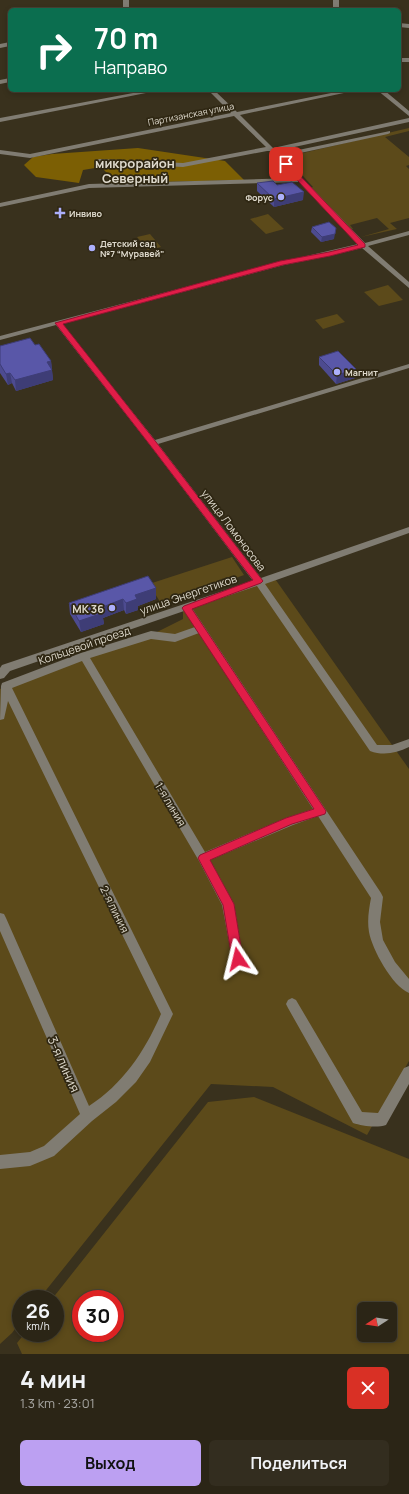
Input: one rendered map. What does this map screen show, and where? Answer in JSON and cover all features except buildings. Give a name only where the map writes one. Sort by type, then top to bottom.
[{"type":"street","points":[[0,120],[147,92]]},
{"type":"street","points":[[213,92],[278,156],[363,245],[409,286]]},
{"type":"street","name":"Партизанская улица","points":[[0,152],[30,156],[345,92]]},
{"type":"street","points":[[382,92],[409,114]]},
{"type":"street","points":[[99,161],[183,165],[267,149],[272,150],[409,120]]},
{"type":"street","points":[[278,156],[409,127]]},
{"type":"street","points":[[0,205],[90,186],[301,180]]},
{"type":"street","points":[[0,338],[283,263],[330,254],[409,233]]},
{"type":"street","name":"улица Ломоносова","points":[[58,323],[153,443],[258,581],[374,748],[383,751],[409,743]]},
{"type":"street","points":[[153,443],[409,366]]},
{"type":"street","name":"улица Энергетиков","points":[[3,681],[6,668],[187,608],[258,581],[409,530]]},
{"type":"street","points":[[187,608],[377,897],[374,923],[378,945],[408,986]]},
{"type":"street","name":"Кольцевой проезд","points":[[3,681],[151,635],[175,638],[201,629]]},
{"type":"street","name":"1-я линия","points":[[84,656],[203,858],[228,904],[238,959]]},
{"type":"street","points":[[0,716],[3,681]]},
{"type":"street","name":"2-я линия","points":[[3,681],[167,1014],[149,1052],[133,1075],[115,1096],[87,1116]]},
{"type":"street","points":[[203,858],[290,821],[321,811]]},
{"type":"street","name":"3-я линия","points":[[0,918],[87,1116]]},
{"type":"street","points":[[292,1004],[358,1118],[382,1120],[409,1072]]},
{"type":"street","points":[[0,1162],[30,1159],[49,1151],[87,1116]]},
{"type":"shaded area","points":[[409,128],[409,131],[385,137],[409,157],[409,165],[406,166],[409,169],[409,218],[390,223],[397,229],[361,237],[389,229],[377,218],[350,225],[352,229],[308,188],[313,187],[286,157]]},
{"type":"shaded area","points":[[138,148],[225,161],[244,180],[111,183],[111,177],[101,167],[83,170],[79,183],[36,177],[24,165],[33,157],[52,154]]},
{"type":"shaded area","points":[[268,214],[284,229],[266,234],[250,219]]},
{"type":"shaded area","points":[[150,234],[161,247],[148,250],[137,237]]},
{"type":"shaded area","points":[[388,285],[403,300],[379,306],[364,292]]},
{"type":"shaded area","points":[[337,314],[345,322],[323,329],[315,320]]},
{"type":"shaded area","points":[[232,557],[244,575],[162,605],[149,584]]},
{"type":"shaded area","points":[[273,576],[409,769],[409,1061],[367,1135],[273,1087],[211,1084],[46,1290],[12,1290],[12,1333],[0,1344],[0,689],[151,635],[183,619],[183,607]]},
{"type":"shaded area","points":[[254,1097],[409,1159],[409,1354],[22,1354],[18,1342],[64,1342],[64,1290],[59,1290],[208,1102]]},
{"type":"place","name":"Форус","points":[[281,197]]},
{"type":"place","name":"Инвиво","points":[[60,213]]},
{"type":"place","name":"Детский сад №7 “Муравей\"","points":[[92,248]]},
{"type":"place","name":"Магнит","points":[[337,372]]},
{"type":"place","name":"МК 36","points":[[112,608]]},
{"type":"district","name":"микрорайон Северный","points":[[135,170]]},
{"type":"route","points":[[238,959],[228,904],[203,858],[290,821],[321,811],[187,608],[258,581],[153,443],[58,323],[283,263],[330,254],[363,245],[286,164]]}]
